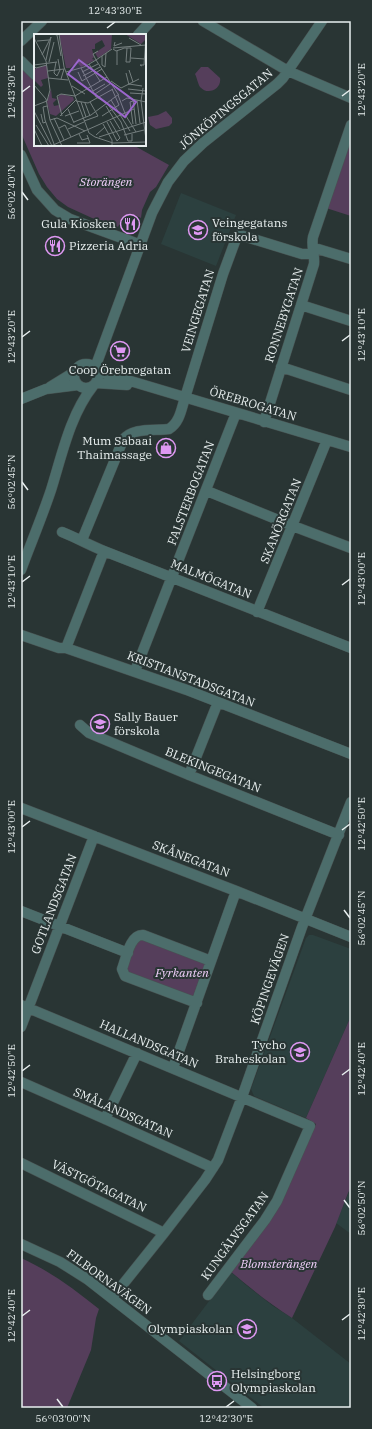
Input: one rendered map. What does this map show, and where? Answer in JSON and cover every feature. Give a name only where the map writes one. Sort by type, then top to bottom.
[{"type":"street","points":[[21,41],[42,21]]},
{"type":"street","points":[[139,34],[151,21]]},
{"type":"street","points":[[204,21],[288,71],[351,98]]},
{"type":"street","name":"JÖNKÖPINGSGATAN","points":[[96,370],[100,353],[152,213],[163,190],[174,173],[203,143],[271,90],[283,78],[322,21]]},
{"type":"street","points":[[21,61],[34,74]]},
{"type":"street","name":"RONNEBYGATAN","points":[[264,422],[314,264],[311,244],[313,237],[351,125]]},
{"type":"street","points":[[21,155],[37,190],[50,206],[60,214],[141,245]]},
{"type":"street","name":"VEINGEGATAN","points":[[82,540],[124,438],[131,433],[166,429],[174,426],[178,419],[223,274],[236,238],[240,235],[302,254],[313,252]]},
{"type":"street","points":[[313,252],[321,249],[351,258]]},
{"type":"street","points":[[301,305],[351,321]]},
{"type":"street","points":[[22,397],[46,389],[76,371],[100,353]]},
{"type":"street","points":[[21,570],[67,439],[86,395],[98,379],[96,370],[91,366],[84,365]]},
{"type":"street","points":[[281,367],[351,390]]},
{"type":"street","name":"ÖREBROGATAN","points":[[96,370],[147,387],[186,397],[264,422],[351,447]]},
{"type":"street","points":[[76,371],[75,378],[80,386],[80,407]]},
{"type":"street","points":[[46,389],[80,386],[90,388],[95,384]]},
{"type":"street","name":"ÖREBROGATAN","points":[[95,384],[147,387]]},
{"type":"street","name":"FALSTERBOGATAN","points":[[135,671],[236,413]]},
{"type":"street","name":"SKANÖRGATAN","points":[[257,612],[327,440]]},
{"type":"street","points":[[206,490],[351,548]]},
{"type":"street","name":"MALMÖGATAN","points":[[62,532],[82,540],[104,552],[172,577],[351,648]]},
{"type":"street","points":[[66,648],[104,552]]},
{"type":"street","name":"KRISTIANSTADSGATAN","points":[[21,635],[135,671],[351,754]]},
{"type":"street","points":[[189,775],[218,702]]},
{"type":"street","name":"BLEKINGEGATAN","points":[[80,725],[89,733],[339,835]]},
{"type":"street","name":"KÖPINGEVÄGEN","points":[[112,1298],[164,1233],[218,1160],[305,919],[351,802]]},
{"type":"street","name":"SKÅNEGATAN","points":[[21,808],[351,937]]},
{"type":"street","name":"GOTLANDSGATAN","points":[[21,1027],[25,1006],[60,926],[94,836]]},
{"type":"street","points":[[173,1068],[236,891]]},
{"type":"street","points":[[21,911],[128,953]]},
{"type":"street","points":[[197,1004],[125,976],[122,969],[134,938],[137,935],[143,934],[211,961]]},
{"type":"street","name":"HALLANDSGATAN","points":[[25,1006],[310,1126]]},
{"type":"street","points":[[105,1119],[138,1053]]},
{"type":"street","name":"SMÅLANDSGATAN","points":[[21,1082],[213,1168]]},
{"type":"street","name":"KUNGÄLVSGATAN","points":[[208,1294],[278,1201],[310,1126]]},
{"type":"street","name":"VÄSTGÖTAGATAN","points":[[21,1163],[164,1233]]},
{"type":"street","name":"FILBORNAVÄGEN","points":[[21,1244],[64,1265],[112,1298],[252,1408]]},
{"type":"shaded area","name":"Veingegatans förskola","points":[[181,193],[236,215],[216,266],[161,244]]},
{"type":"shaded area","name":"Tycho Braheskolan","points":[[309,935],[313,935],[351,949],[351,1016],[306,1118],[254,1096],[251,1089],[306,938]]},
{"type":"shaded area","points":[[351,1187],[351,1234],[336,1223]]},
{"type":"shaded area","name":"Olympiaskolan","points":[[231,1272],[273,1306],[292,1318],[351,1364],[351,1408],[264,1408],[179,1341]]},
{"type":"green space","name":"Storängen","points":[[21,65],[34,79],[34,146],[135,146],[169,165],[156,187],[150,192],[142,210],[141,218],[135,215],[123,216],[118,227],[92,218],[68,207],[57,199],[39,174],[21,133]]},
{"type":"green space","points":[[201,67],[208,67],[220,78],[219,85],[214,90],[203,90],[199,86],[195,74]]},
{"type":"green space","points":[[166,111],[172,118],[172,123],[169,126],[156,129],[150,125],[148,117],[158,115]]},
{"type":"green space","points":[[351,141],[351,216],[326,208]]},
{"type":"green space","name":"Fyrkanten","points":[[142,938],[203,961],[206,966],[196,996],[191,998],[129,974],[125,969],[136,941]]},
{"type":"green space","name":"Blomsterängen","points":[[351,1016],[351,1187],[335,1227],[292,1318],[260,1296],[230,1271],[272,1217],[316,1124],[306,1118]]},
{"type":"green space","points":[[21,1258],[62,1281],[99,1309],[96,1318],[91,1350],[67,1408],[21,1408]]},
{"type":"place","name":"Gula Kiosken","points":[[130,224]]},
{"type":"place","name":"Veingegatans förskola","points":[[198,230]]},
{"type":"place","name":"Pizzeria Adria","points":[[55,246]]},
{"type":"place","name":"Coop Örebrogatan","points":[[120,351]]},
{"type":"place","name":"Mum Sabaai Thaimassage","points":[[166,448]]},
{"type":"place","name":"Sally Bauer förskola","points":[[100,724]]},
{"type":"place","name":"Tycho Braheskolan","points":[[300,1052]]},
{"type":"place","name":"Olympiaskolan","points":[[247,1329]]},
{"type":"place","name":"Helsingborg Olympiaskolan","points":[[217,1381]]}]
